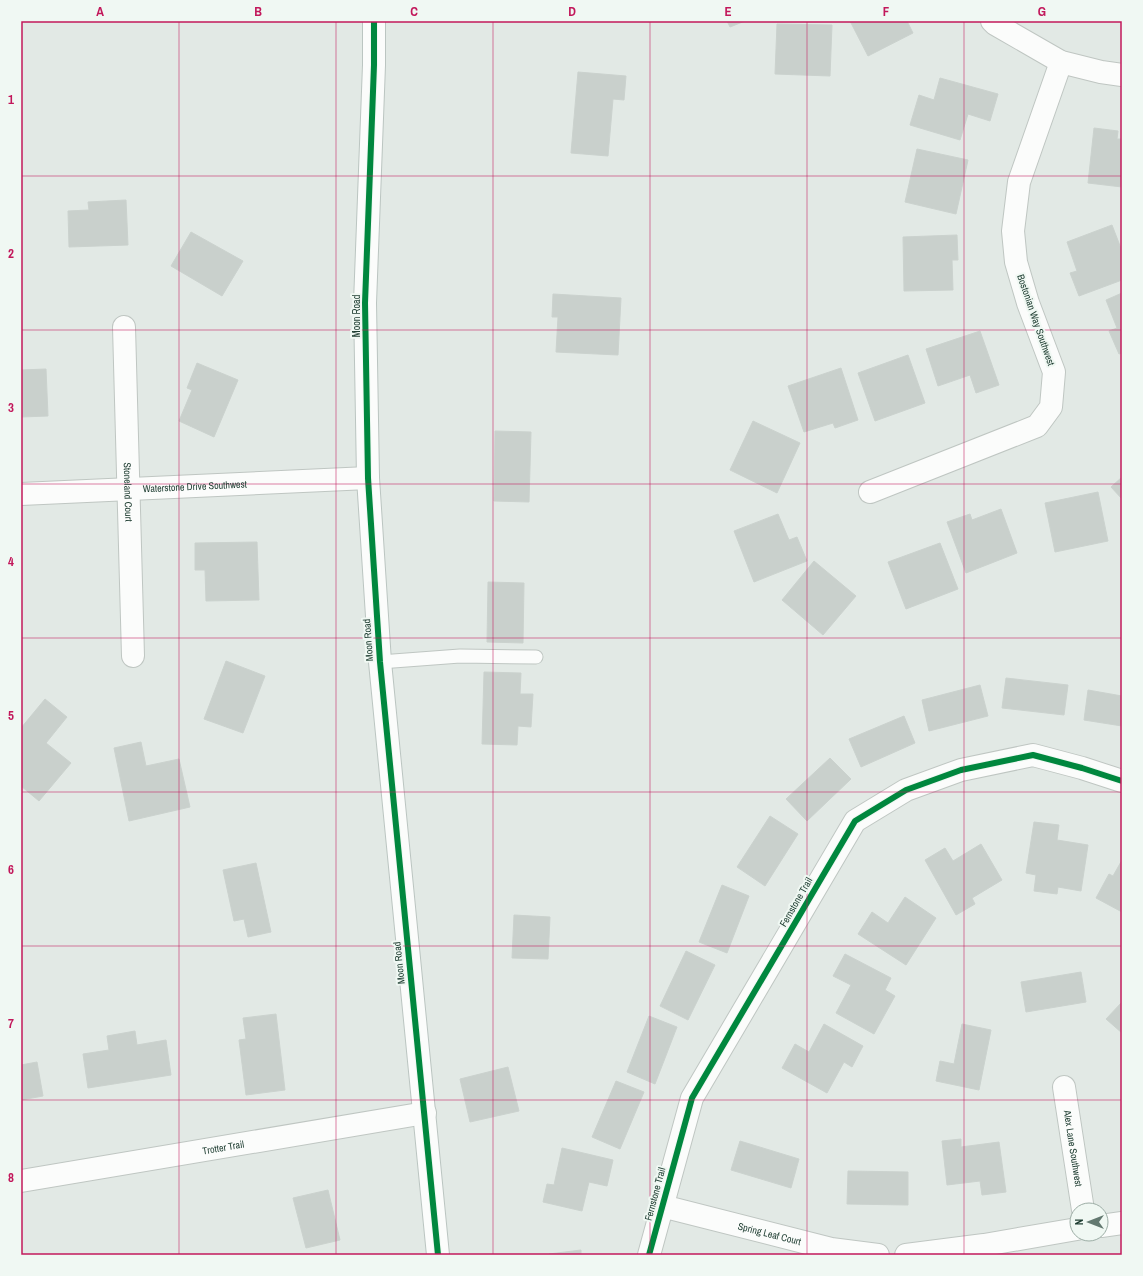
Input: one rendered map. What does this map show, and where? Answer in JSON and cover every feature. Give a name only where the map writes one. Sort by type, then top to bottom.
[{"type":"street","name":"Moon Road","points":[[374,21],[374,65],[365,303],[368,478],[380,662],[438,1255]]},
{"type":"street","points":[[992,21],[1061,62],[1100,72],[1122,74]]},
{"type":"street","name":"Bostonian Way Southwest","points":[[870,492],[1037,426],[1051,407],[1054,372],[1028,303],[1016,262],[1013,231],[1019,182],[1061,62]]},
{"type":"street","name":"Stoneland Court","points":[[124,327],[133,656]]},
{"type":"street","name":"Waterstone Drive Southwest","points":[[21,494],[368,478]]},
{"type":"street","name":"Fernstone Trail","points":[[649,1255],[692,1098],[855,821],[906,790],[961,770],[1033,755],[1082,768],[1122,781]]},
{"type":"street","name":"Alex Lane Southwest","points":[[1064,1087],[1082,1202]]},
{"type":"street","name":"Trotter Trail","points":[[21,1181],[425,1113]]},
{"type":"street","name":"Spring Leaf Court","points":[[662,1206],[831,1249],[878,1255]]},
{"type":"street","points":[[1109,1224],[1122,1222]]},
{"type":"street","points":[[906,1255],[984,1245],[1069,1230]]},
{"type":"lane","points":[[380,662],[460,656],[536,657]]},
{"type":"building","points":[[727,21],[745,21],[730,27]]},
{"type":"building","points":[[850,21],[907,21],[913,33],[868,56]]},
{"type":"building","points":[[777,24],[832,25],[830,76],[775,74]]},
{"type":"building","points":[[578,72],[626,76],[624,100],[613,99],[608,156],[571,153]]},
{"type":"building","points":[[940,78],[998,94],[990,121],[968,114],[960,140],[910,125],[919,95],[934,100]]},
{"type":"building","points":[[1094,128],[1118,131],[1117,139],[1122,139],[1122,187],[1088,183]]},
{"type":"building","points":[[917,149],[968,160],[956,214],[905,202]]},
{"type":"building","points":[[126,200],[128,245],[69,247],[68,211],[89,210],[88,202]]},
{"type":"building","points":[[1112,225],[1122,251],[1122,280],[1079,296],[1070,273],[1077,271],[1067,242]]},
{"type":"building","points":[[191,232],[243,261],[222,296],[171,266]]},
{"type":"building","points":[[957,235],[958,260],[952,260],[953,290],[904,291],[903,237]]},
{"type":"building","points":[[1122,293],[1122,353],[1119,354],[1109,331],[1117,328],[1106,300]]},
{"type":"building","points":[[553,294],[621,298],[618,355],[556,352],[558,317],[552,317]]},
{"type":"building","points":[[980,331],[999,385],[976,393],[970,375],[938,386],[926,349]]},
{"type":"building","points":[[908,355],[925,403],[875,421],[858,373]]},
{"type":"building","points":[[197,363],[238,380],[214,437],[179,421],[192,390],[187,388]]},
{"type":"building","points":[[841,368],[858,420],[835,428],[833,423],[804,432],[788,386]]},
{"type":"building","points":[[46,369],[48,416],[21,417],[21,370]]},
{"type":"building","points":[[753,421],[800,443],[777,493],[730,470]]},
{"type":"building","points":[[495,431],[531,432],[529,502],[494,501]]},
{"type":"building","points":[[1122,477],[1122,499],[1111,487]]},
{"type":"building","points":[[1098,492],[1108,541],[1055,552],[1045,503]]},
{"type":"building","points":[[1001,509],[1017,553],[966,573],[947,522],[970,514],[972,520]]},
{"type":"building","points":[[778,514],[789,540],[797,537],[807,561],[754,582],[734,531]]},
{"type":"building","points":[[257,542],[259,600],[206,601],[205,570],[195,570],[195,543]]},
{"type":"building","points":[[940,543],[958,589],[906,609],[888,562]]},
{"type":"building","points":[[814,561],[856,596],[823,635],[782,600]]},
{"type":"building","points":[[488,582],[524,583],[523,643],[487,642]]},
{"type":"building","points":[[226,661],[265,676],[243,733],[204,719]]},
{"type":"building","points":[[484,672],[521,673],[520,694],[533,694],[531,727],[518,726],[517,745],[482,744]]},
{"type":"building","points":[[1006,678],[1068,685],[1064,715],[1002,708]]},
{"type":"building","points":[[980,685],[988,716],[929,731],[922,700]]},
{"type":"building","points":[[1088,690],[1122,696],[1122,726],[1084,720]]},
{"type":"building","points":[[45,699],[67,717],[46,743],[71,763],[39,801],[21,786],[21,728]]},
{"type":"building","points":[[904,716],[915,743],[861,767],[849,739]]},
{"type":"building","points":[[141,742],[146,766],[179,759],[190,807],[129,821],[114,748]]},
{"type":"building","points":[[830,758],[851,779],[807,821],[786,799]]},
{"type":"building","points":[[770,816],[798,834],[765,886],[737,867]]},
{"type":"building","points":[[1034,822],[1059,825],[1057,840],[1088,845],[1081,891],[1058,887],[1057,894],[1034,891],[1036,875],[1026,873]]},
{"type":"building","points":[[981,844],[1002,880],[972,898],[975,904],[956,915],[925,860],[945,848],[953,861]]},
{"type":"building","points":[[1122,860],[1122,912],[1096,898],[1109,874],[1113,876]]},
{"type":"building","points":[[256,863],[271,932],[248,937],[244,919],[234,921],[223,870]]},
{"type":"building","points":[[722,885],[749,896],[727,953],[699,942]]},
{"type":"building","points":[[905,897],[936,918],[906,965],[858,934],[872,912],[888,923]]},
{"type":"building","points":[[514,915],[550,917],[548,959],[512,958]]},
{"type":"building","points":[[686,951],[715,965],[688,1020],[660,1006]]},
{"type":"building","points":[[845,954],[891,978],[885,990],[895,996],[874,1034],[836,1013],[851,985],[833,976]]},
{"type":"building","points":[[1081,972],[1086,1002],[1026,1012],[1021,982]]},
{"type":"building","points":[[1122,1002],[1122,1033],[1106,1019]]},
{"type":"building","points":[[276,1014],[285,1090],[246,1095],[239,1040],[246,1039],[243,1018]]},
{"type":"building","points":[[649,1016],[677,1027],[655,1084],[627,1072]]},
{"type":"building","points":[[824,1024],[863,1046],[852,1067],[844,1062],[827,1093],[782,1068],[795,1044],[809,1052]]},
{"type":"building","points":[[962,1024],[991,1030],[979,1090],[936,1081],[940,1061],[954,1064]]},
{"type":"building","points":[[135,1031],[137,1045],[166,1040],[171,1075],[88,1088],[83,1054],[109,1050],[107,1036]]},
{"type":"building","points":[[37,1062],[43,1096],[21,1100],[21,1065]]},
{"type":"building","points":[[508,1067],[519,1111],[470,1122],[460,1079]]},
{"type":"building","points":[[616,1081],[644,1092],[620,1149],[592,1137]]},
{"type":"building","points":[[961,1139],[961,1147],[999,1142],[1006,1192],[982,1195],[980,1181],[947,1185],[942,1141]]},
{"type":"building","points":[[740,1141],[799,1159],[791,1188],[731,1170]]},
{"type":"building","points":[[562,1148],[613,1160],[607,1186],[589,1182],[582,1211],[543,1202],[547,1184],[554,1185]]},
{"type":"building","points":[[848,1171],[908,1172],[908,1205],[847,1204]]},
{"type":"building","points":[[328,1190],[340,1240],[306,1248],[293,1198]]},
{"type":"building","points":[[581,1250],[581,1255],[549,1255],[549,1254]]},
{"type":"cycle path","points":[[374,21],[374,65],[365,303],[368,478],[380,662],[438,1255]]},
{"type":"cycle path","points":[[649,1255],[692,1098],[855,821],[906,790],[961,770],[1033,755],[1082,768],[1122,781]]}]
